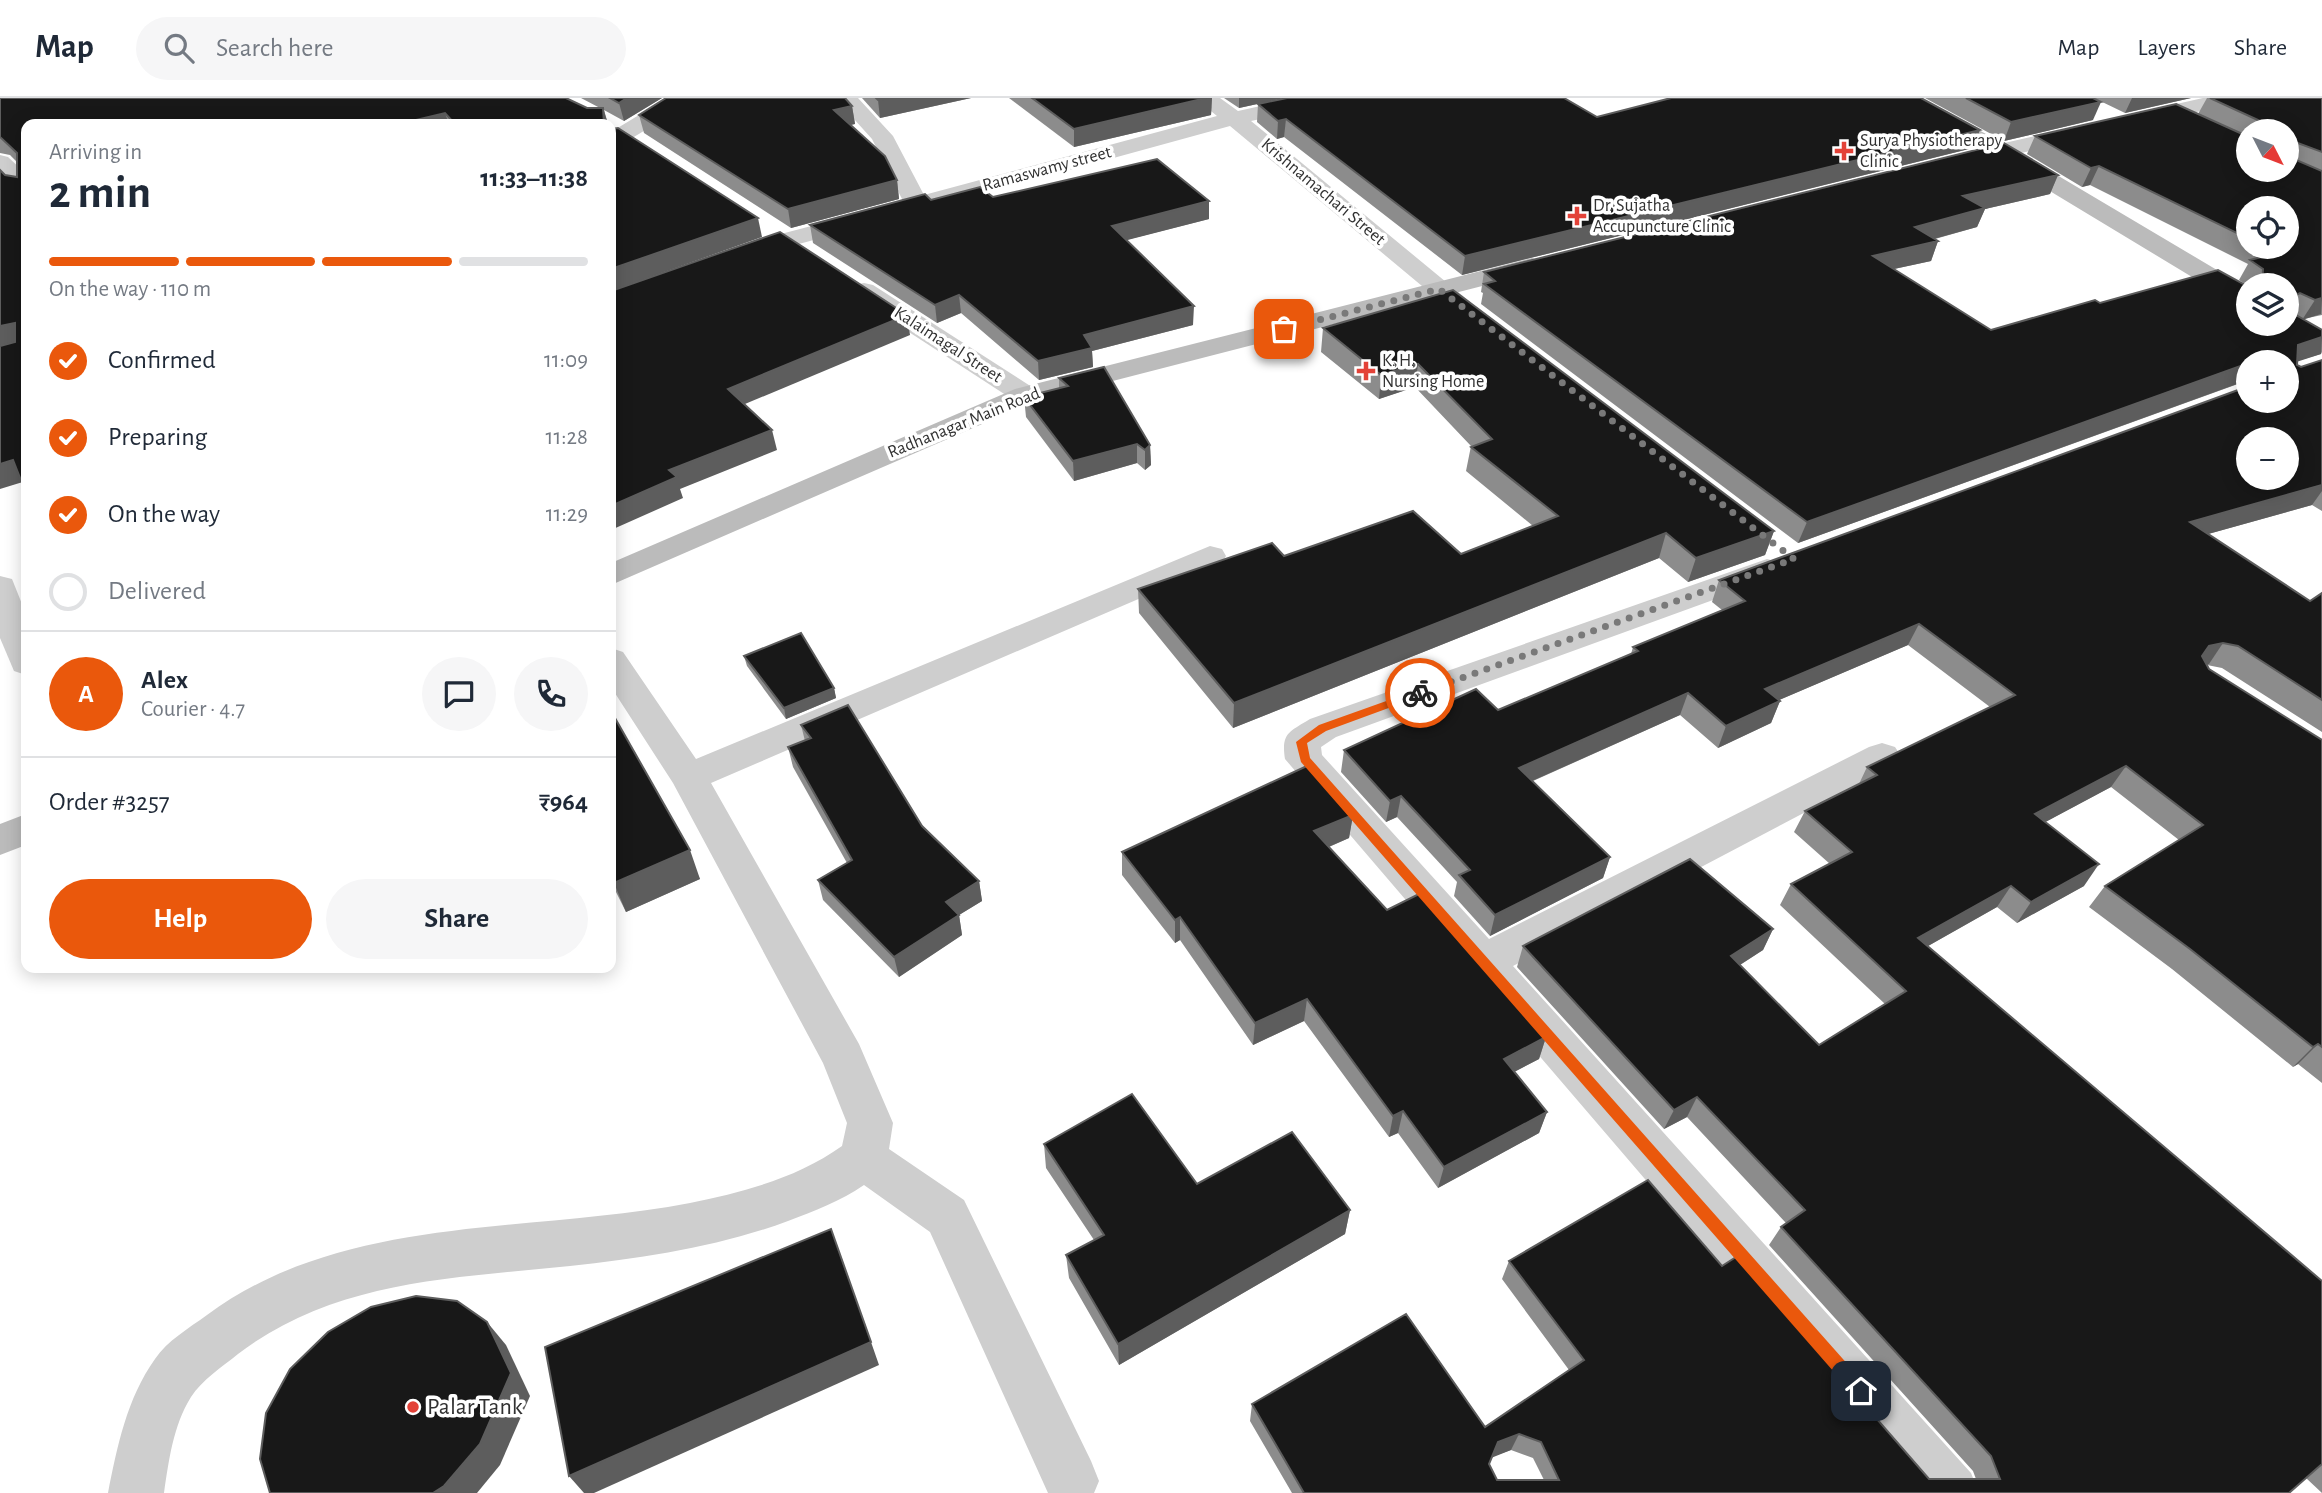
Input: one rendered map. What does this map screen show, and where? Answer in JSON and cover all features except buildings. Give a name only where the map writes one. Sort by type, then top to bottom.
[{"type":"street","points":[[616,127],[682,98]]},
{"type":"street","points":[[846,98],[882,136],[917,205]]},
{"type":"street","name":"Krishnamachari Street","points":[[1206,98],[1494,331]]},
{"type":"street","name":"Ramaswamy street","points":[[723,263],[786,240],[1234,118],[1326,98]]},
{"type":"street","points":[[1903,98],[2000,151],[2236,292]]},
{"type":"street","points":[[1960,161],[2231,98]]},
{"type":"street","points":[[2091,108],[2123,123]]},
{"type":"street","points":[[2169,112],[2203,129]]},
{"type":"street","points":[[616,132],[649,149]]},
{"type":"street","points":[[0,162],[21,182]]},
{"type":"street","points":[[763,225],[808,255]]},
{"type":"street","name":"Radhanagar Main Road","points":[[616,573],[1025,395],[1559,260]]},
{"type":"street","name":"Kalaimagal Street","points":[[843,277],[1025,395]]},
{"type":"street","points":[[1783,550],[1322,728],[1301,742],[1304,759],[1951,1493]]},
{"type":"street","points":[[689,776],[1210,556]]},
{"type":"street","points":[[0,587],[21,648]]},
{"type":"street","points":[[136,1493],[147,1430],[173,1377],[221,1333],[260,1307],[347,1274],[426,1257],[626,1236],[748,1212],[830,1181],[864,1158],[870,1123],[843,1058],[689,776],[616,667]]},
{"type":"street","points":[[1483,962],[1882,757]]},
{"type":"street","points":[[0,840],[21,831]]},
{"type":"street","points":[[864,1158],[947,1216],[1071,1481]]},
{"type":"way so far","points":[[1284,329],[1439,289],[1794,559],[1420,693]]},
{"type":"place","name":"Surya Physiotherapy Clinic","points":[[1844,151]]},
{"type":"place","name":"Dr. Sujatha Accupuncture Clinic","points":[[1577,216]]},
{"type":"place","name":"K. H. Nursing Home","points":[[1366,371]]},
{"type":"place","name":"Palar Tank","points":[[413,1407]]},
{"type":"route","points":[[1420,693],[1322,728],[1301,742],[1304,759],[1861,1391]]}]
